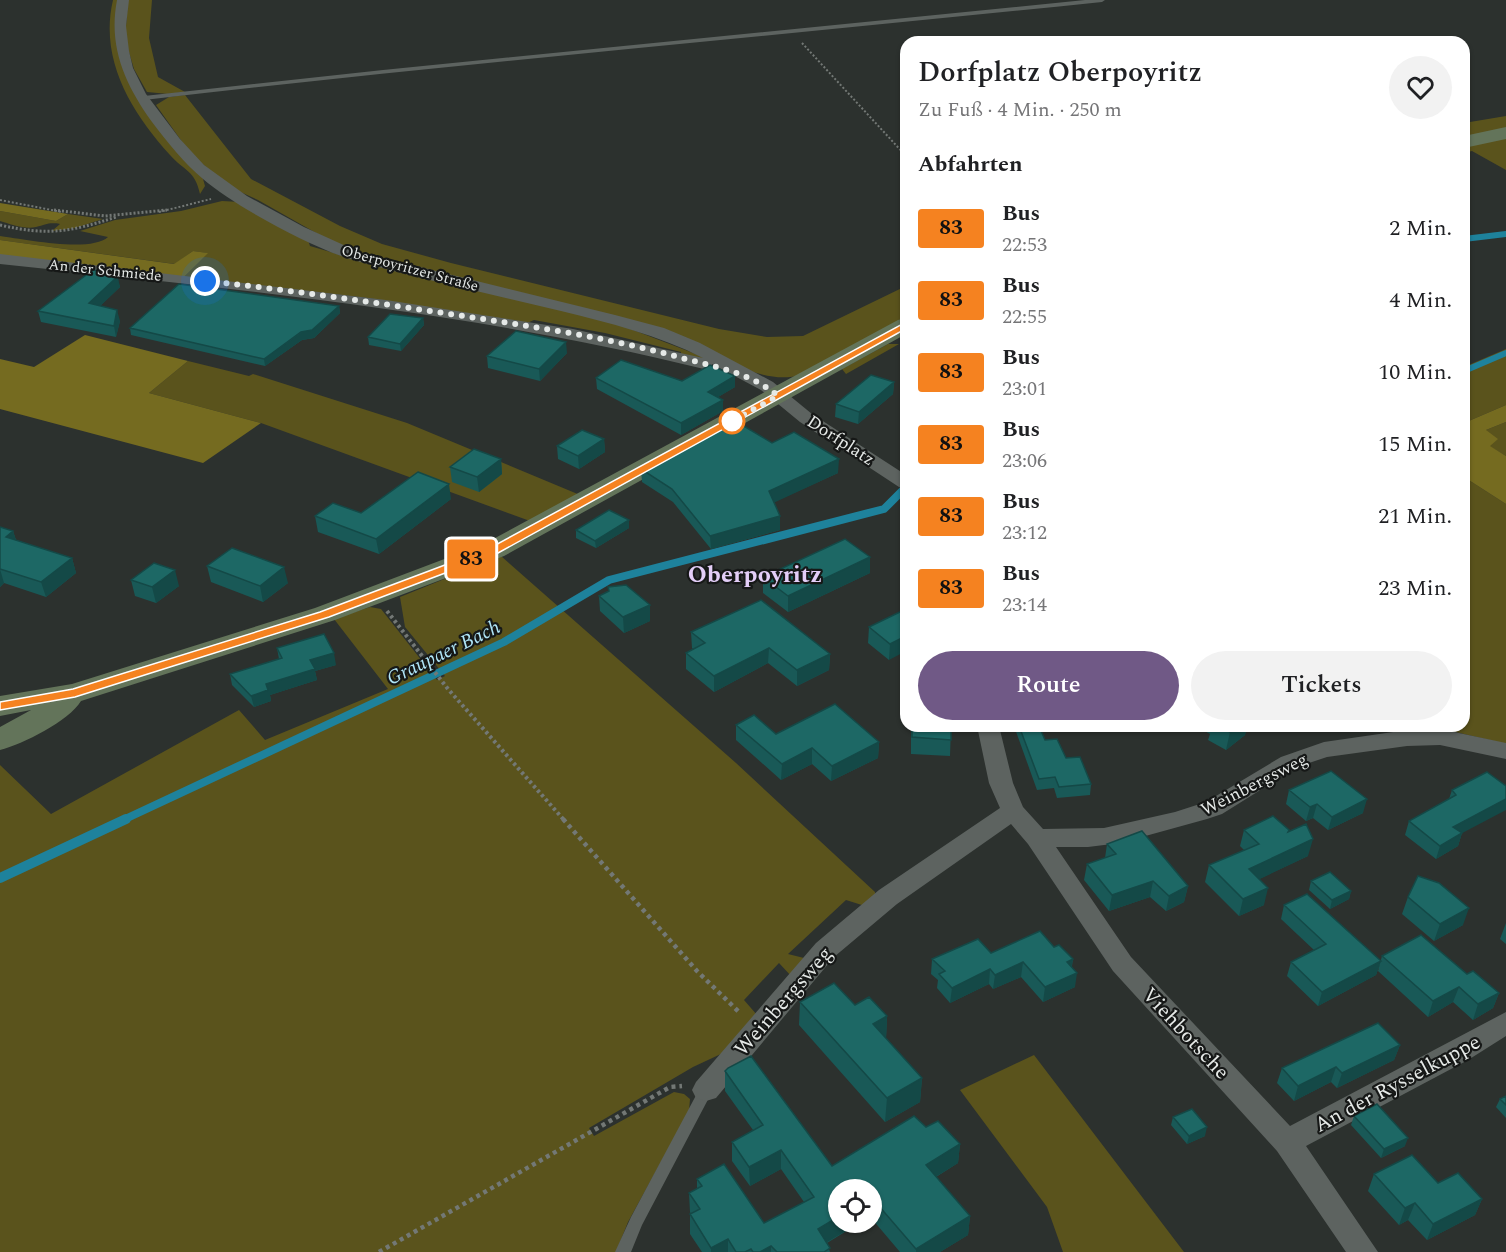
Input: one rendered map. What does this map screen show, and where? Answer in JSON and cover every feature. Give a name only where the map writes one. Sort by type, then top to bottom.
[{"type":"main road","points":[[1470,141],[1506,133]]},
{"type":"main road","points":[[0,706],[75,693],[325,614],[494,550],[900,328]]},
{"type":"main road","points":[[0,740],[59,708],[75,693]]},
{"type":"street","name":"Oberpoyritzer Straße","points":[[123,0],[119,18],[120,39],[127,70],[144,98],[184,153],[208,176],[232,193],[328,244],[354,255],[658,332],[694,347],[767,386],[778,396]]},
{"type":"street","name":"An der Schmiede","points":[[0,259],[245,285],[491,320],[583,335],[659,351],[742,374]]},
{"type":"street","name":"Dorfplatz","points":[[778,396],[806,418],[900,479]]},
{"type":"street","points":[[989,732],[1001,783],[1013,811]]},
{"type":"street","name":"Weinbergsweg","points":[[1037,838],[1088,838],[1134,831],[1203,812],[1214,808],[1289,762],[1324,750],[1407,738],[1440,737],[1506,751]]},
{"type":"street","name":"Viehbotsche","points":[[1013,811],[1037,838],[1122,964],[1287,1142],[1363,1252]]},
{"type":"street","name":"Weinbergsweg","points":[[708,1087],[825,950],[888,897],[1013,811]]},
{"type":"street","name":"An der Rysselkuppe","points":[[1287,1142],[1458,1052],[1506,1023]]},
{"type":"lane","points":[[144,98],[713,37],[806,31],[1102,0]]},
{"type":"lane","name":"Weinbergsweg","points":[[623,1252],[636,1222],[708,1087]]},
{"type":"path","points":[[806,31],[799,38],[803,44],[900,149]]},
{"type":"path","points":[[0,225],[49,235],[64,234],[118,217],[177,209],[232,193]]},
{"type":"path","points":[[0,200],[86,215],[118,217]]},
{"type":"path","points":[[382,605],[439,676],[697,971],[745,1018]]},
{"type":"path","points":[[379,1252],[670,1087],[708,1087]]},
{"type":"shaded area","points":[[113,0],[120,0],[124,71],[203,179],[205,186],[200,194],[192,175],[170,155],[156,138],[131,103],[122,84],[111,43],[110,22]]},
{"type":"shaded area","points":[[128,0],[152,0],[149,38],[158,77],[185,92],[168,94],[147,92],[134,69],[125,39]]},
{"type":"shaded area","points":[[185,95],[251,179],[340,226],[382,244],[719,329],[767,337],[803,336],[900,289],[900,320],[801,375],[773,377],[746,369],[696,344],[358,253],[332,242],[236,190],[216,176],[190,153],[156,105],[169,97]]},
{"type":"shaded area","points":[[1506,116],[1506,129],[1470,137],[1470,122]]},
{"type":"shaded area","points":[[1506,137],[1506,170],[1470,152],[1470,145]]},
{"type":"shaded area","points":[[222,201],[240,202],[308,240],[310,246],[375,265],[607,320],[714,361],[681,355],[681,352],[605,333],[534,320],[527,323],[368,298],[184,277],[207,253],[193,251],[175,264],[0,240],[0,236],[72,245],[99,242],[108,237],[80,231],[115,220],[181,211]]},
{"type":"shaded area","points":[[0,203],[68,214],[56,221],[0,211]]},
{"type":"shaded area","points":[[0,211],[56,221],[68,214],[103,219],[75,228],[52,231],[60,224],[27,228],[0,221]]},
{"type":"shaded area","points":[[0,240],[174,264],[193,251],[208,253],[184,277],[0,257]]},
{"type":"shaded area","points":[[85,335],[188,361],[149,393],[261,423],[203,463],[0,409],[0,359],[34,367]]},
{"type":"shaded area","points":[[888,344],[899,344],[846,374],[842,369]]},
{"type":"shaded area","points":[[1506,349],[1506,405],[1470,420],[1470,364]]},
{"type":"shaded area","points":[[188,361],[249,376],[253,374],[407,423],[580,495],[530,521],[261,423],[149,393]]},
{"type":"shaded area","points":[[1506,405],[1506,422],[1486,430],[1498,439],[1490,446],[1506,456],[1506,504],[1470,481],[1470,420]]},
{"type":"shaded area","points":[[1506,422],[1506,456],[1489,446],[1486,430]]},
{"type":"shaded area","points":[[1470,481],[1506,504],[1506,744],[1456,732],[1470,732]]},
{"type":"shaded area","points":[[501,556],[736,763],[875,892],[875,901],[865,906],[846,900],[788,954],[808,959],[792,977],[779,963],[744,1000],[757,1015],[723,1053],[693,1067],[589,1128],[594,1136],[674,1092],[684,1094],[690,1099],[689,1111],[628,1222],[616,1252],[0,1252],[0,765],[51,814],[239,710],[265,740],[388,689],[334,619],[370,607],[381,609],[437,680],[445,676],[405,627],[400,597]]},
{"type":"shaded area","points":[[1034,1055],[1184,1252],[1063,1252],[1047,1207],[960,1090]]},
{"type":"building","points":[[93,270],[117,273],[113,276],[117,277],[89,303],[117,310],[114,326],[38,311]]},
{"type":"building","points":[[179,284],[339,306],[312,330],[301,332],[264,359],[130,328]]},
{"type":"building","points":[[390,314],[423,318],[400,344],[368,337]]},
{"type":"building","points":[[516,331],[566,342],[539,369],[487,356]]},
{"type":"building","points":[[621,360],[682,381],[710,365],[735,376],[708,392],[723,400],[681,423],[596,378]]},
{"type":"building","points":[[871,375],[894,382],[859,412],[836,404]]},
{"type":"building","points":[[732,419],[772,443],[794,432],[839,459],[769,491],[780,516],[710,536],[672,489],[641,469]]},
{"type":"building","points":[[582,430],[604,439],[578,456],[557,446]]},
{"type":"building","points":[[474,449],[501,459],[477,477],[450,467]]},
{"type":"building","points":[[418,472],[449,484],[376,539],[315,516],[333,503],[361,513]]},
{"type":"building","points":[[609,510],[629,520],[595,541],[576,530]]},
{"type":"building","points":[[0,527],[13,531],[6,537],[72,558],[41,582],[0,569]]},
{"type":"building","points":[[845,539],[870,557],[788,596],[763,577]]},
{"type":"building","points":[[232,548],[284,567],[260,586],[207,566]]},
{"type":"building","points":[[154,563],[175,570],[152,587],[131,580]]},
{"type":"building","points":[[626,585],[650,605],[623,617],[599,596],[609,591],[608,587]]},
{"type":"building","points":[[761,600],[830,654],[797,670],[769,648],[714,676],[686,653],[705,643],[691,632]]},
{"type":"building","points":[[900,612],[900,639],[890,644],[869,627]]},
{"type":"building","points":[[324,634],[334,653],[310,660],[315,669],[266,684],[268,690],[251,696],[230,674],[282,658],[277,648]]},
{"type":"building","points":[[835,704],[879,742],[832,766],[812,748],[782,764],[736,725],[754,715],[776,734]]},
{"type":"building","points":[[912,732],[951,732],[951,740],[912,737]]},
{"type":"building","points":[[1021,732],[1042,732],[1045,740],[1057,739],[1066,758],[1080,757],[1091,784],[1059,787],[1055,777],[1039,779]]},
{"type":"building","points":[[1331,771],[1367,799],[1332,817],[1317,804],[1310,807],[1289,790]]},
{"type":"building","points":[[1487,772],[1506,786],[1506,799],[1453,827],[1462,833],[1440,846],[1409,821],[1456,795],[1452,790]]},
{"type":"building","points":[[1273,816],[1289,830],[1288,832],[1306,824],[1313,839],[1249,869],[1268,888],[1243,899],[1209,865],[1259,844],[1244,830]]},
{"type":"building","points":[[1142,831],[1188,886],[1169,896],[1153,881],[1112,895],[1087,864],[1116,854],[1107,844]]},
{"type":"building","points":[[1330,872],[1351,891],[1332,900],[1311,881]]},
{"type":"building","points":[[1418,876],[1439,883],[1469,908],[1440,924],[1408,897]]},
{"type":"building","points":[[1307,894],[1381,961],[1322,992],[1291,962],[1326,944],[1284,905]]},
{"type":"building","points":[[1040,931],[1054,947],[1059,945],[1073,959],[1067,962],[1077,973],[1045,987],[1023,962],[995,975],[990,969],[952,988],[939,974],[945,971],[932,959],[978,939],[991,953]]},
{"type":"building","points":[[1421,935],[1467,974],[1473,971],[1499,993],[1478,1004],[1459,987],[1433,1001],[1382,956]]},
{"type":"building","points":[[834,983],[855,1005],[869,997],[887,1016],[873,1024],[922,1078],[887,1098],[800,1002]]},
{"type":"building","points":[[1378,1023],[1400,1045],[1342,1073],[1336,1067],[1298,1086],[1282,1068]]},
{"type":"building","points":[[751,1056],[832,1166],[914,1116],[926,1127],[938,1121],[960,1144],[926,1165],[970,1216],[916,1249],[882,1210],[882,1179],[828,1179],[828,1223],[818,1229],[830,1248],[824,1252],[777,1252],[771,1246],[760,1252],[753,1252],[751,1249],[736,1252],[728,1239],[711,1248],[690,1214],[700,1209],[689,1193],[702,1186],[697,1179],[724,1164],[764,1223],[814,1197],[781,1150],[749,1167],[732,1142],[763,1125],[725,1071]]},
{"type":"building","points":[[1506,1096],[1506,1105],[1500,1099]]},
{"type":"building","points":[[1377,1104],[1408,1138],[1384,1149],[1354,1116]]},
{"type":"building","points":[[1192,1109],[1207,1127],[1189,1136],[1173,1117]]},
{"type":"building","points":[[1412,1155],[1438,1183],[1458,1173],[1482,1199],[1433,1224],[1415,1203],[1405,1208],[1374,1174]]},
{"type":"waterway","name":"Graupaer Bach","points":[[1470,238],[1506,234]]},
{"type":"waterway","points":[[1470,368],[1506,353]]},
{"type":"waterway","name":"Graupaer Bach","points":[[123,820],[504,642],[609,580],[884,509],[900,493]]},
{"type":"waterway","name":"Graupaer Bach","points":[[0,878],[126,819]]},
{"type":"bus line","name":"83","points":[[0,706],[75,693],[375,597],[494,550],[900,328]]},
{"type":"district","name":"Oberpoyritz","points":[[755,574]]},
{"type":"route","points":[[205,281],[374,303],[583,335],[659,351],[742,374],[767,386],[778,396],[732,421]]}]
